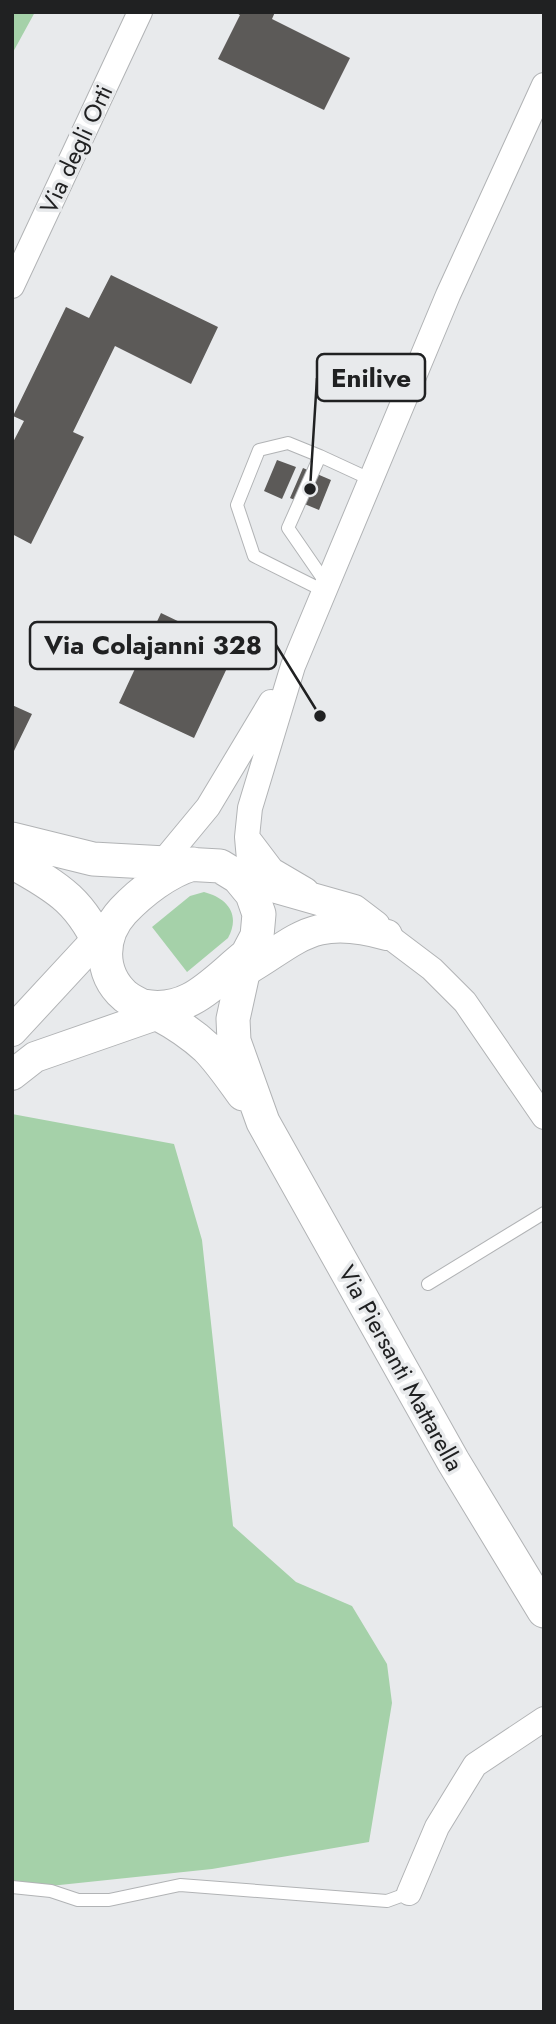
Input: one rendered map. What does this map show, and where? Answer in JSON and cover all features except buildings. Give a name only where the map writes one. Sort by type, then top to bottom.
[{"type":"main road","points":[[12,839],[93,859],[220,866],[247,884],[259,914],[257,936],[245,964],[233,1019],[234,1041],[263,1122]]},
{"type":"main road","points":[[12,862],[66,897],[90,920],[112,928]]},
{"type":"main road","points":[[198,863],[176,869],[112,928],[107,971],[115,986],[128,998],[168,1007],[207,1048],[263,1122]]},
{"type":"main road","points":[[168,1007],[245,964]]},
{"type":"main road","name":"Via Piersanti Mattarella","points":[[263,1122],[453,1461],[544,1611]]},
{"type":"street","name":"Via degli Orti","points":[[12,286],[140,12]]},
{"type":"street","points":[[544,85],[448,295],[293,666],[259,772],[247,837],[247,884],[318,898],[354,910],[432,969],[466,1002],[544,1118]]},
{"type":"street","points":[[12,1031],[112,928],[208,807],[293,666]]},
{"type":"street","points":[[247,837],[272,870],[318,898]]},
{"type":"street","points":[[245,964],[300,935],[325,926],[359,927],[387,935]]},
{"type":"street","points":[[12,1075],[35,1057],[168,1007]]},
{"type":"street","points":[[409,1894],[437,1827],[475,1765],[544,1719]]},
{"type":"lane","points":[[327,589],[254,556],[237,505],[260,450],[288,443],[372,480]]},
{"type":"lane","points":[[320,456],[288,528],[327,589]]},
{"type":"lane","points":[[428,1284],[544,1213]]},
{"type":"lane","points":[[12,1887],[51,1891],[78,1900],[109,1900],[180,1885],[387,1901],[409,1894]]},
{"type":"green space","points":[[12,12],[35,12],[12,54]]},
{"type":"green space","points":[[204,892],[219,898],[230,908],[232,929],[228,938],[187,972],[152,927],[190,896]]},
{"type":"green space","points":[[12,1114],[174,1144],[202,1240],[233,1526],[296,1582],[352,1606],[387,1664],[392,1703],[369,1842],[212,1869],[12,1890]]},
{"type":"place","name":"Enilive","points":[[310,489]]},
{"type":"place","name":"Via Colajanni 328","points":[[320,716]]}]
